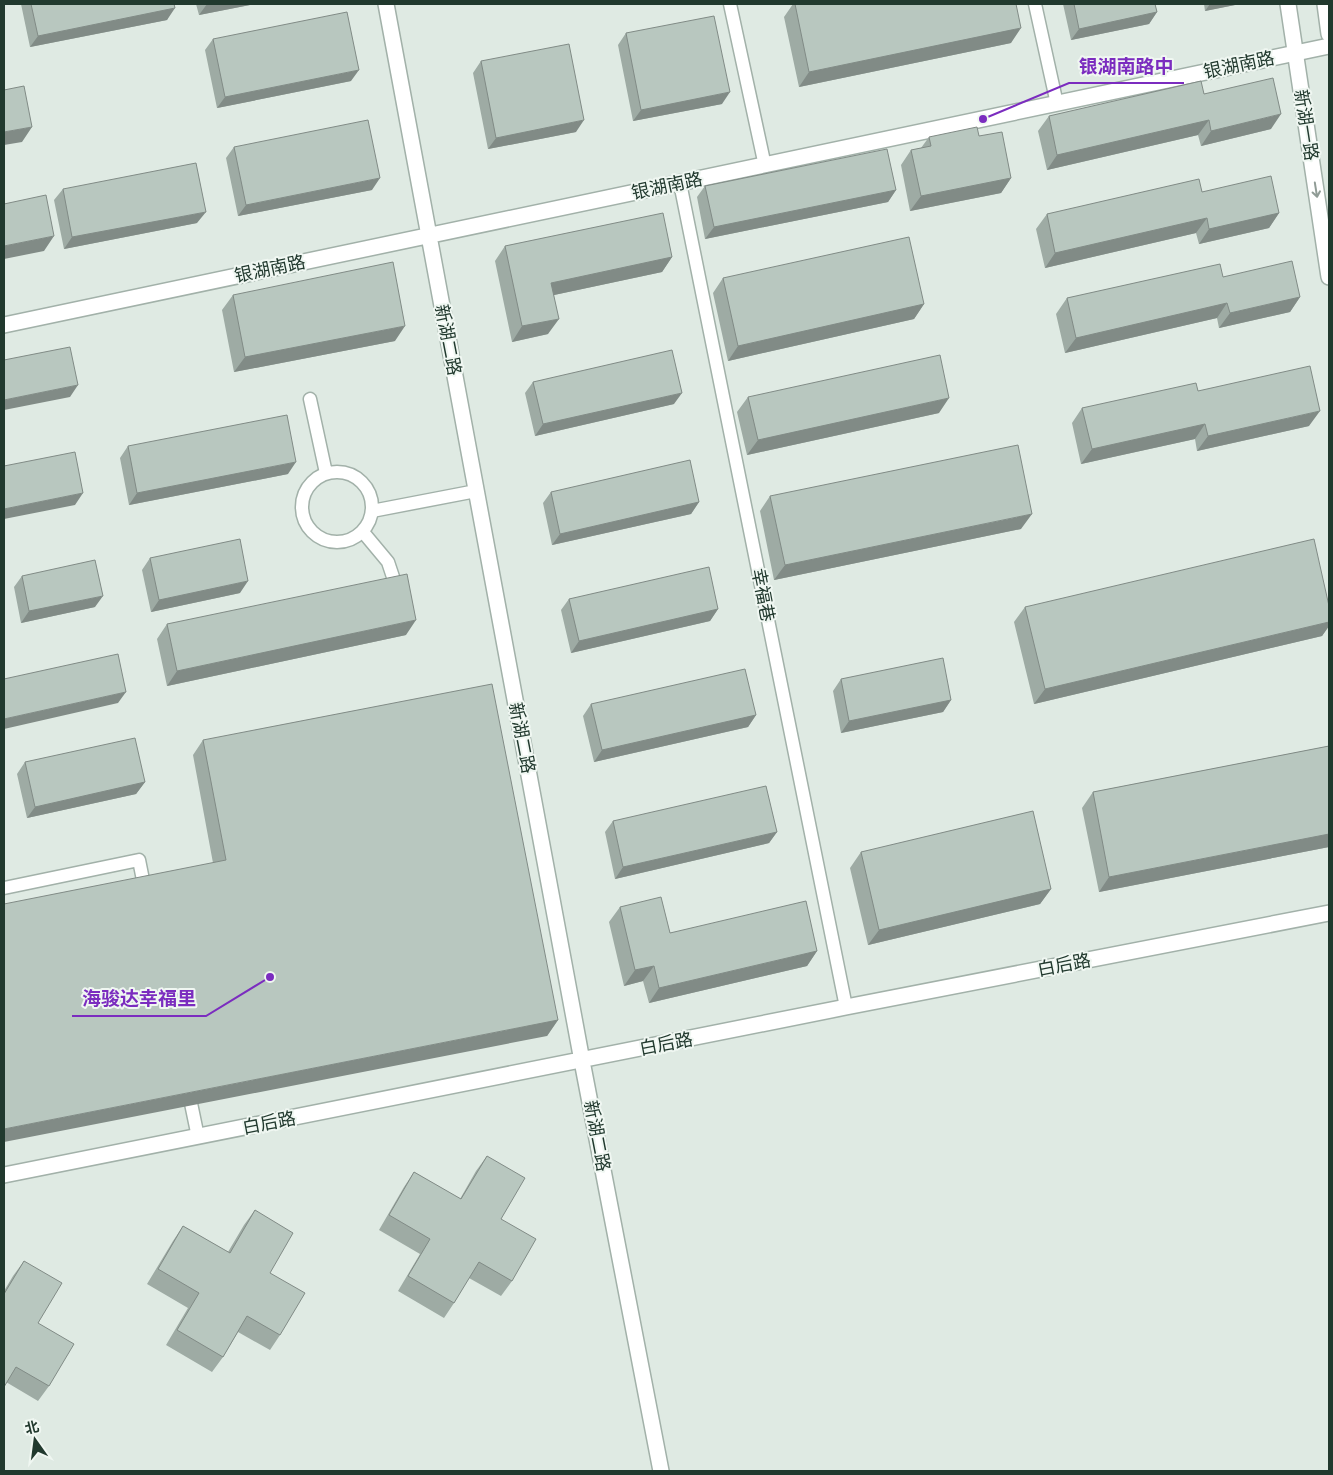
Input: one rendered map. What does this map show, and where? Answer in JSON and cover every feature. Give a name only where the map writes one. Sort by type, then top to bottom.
[{"type":"street","name":"新湖二路","points":[[386,4],[582,1061],[661,1471]]},
{"type":"street","name":"新湖一路","points":[[1288,4],[1329,277]]},
{"type":"street","points":[[1325,4],[1329,34]]},
{"type":"street","name":"银湖南路","points":[[4,325],[1329,46]]},
{"type":"street","name":"白后路","points":[[4,1175],[1329,913]]},
{"type":"lane","points":[[730,4],[765,166]]},
{"type":"lane","points":[[1035,4],[1057,104]]},
{"type":"lane","name":"幸福巷","points":[[680,183],[846,1007]]},
{"type":"lane","points":[[310,398],[326,473]]},
{"type":"lane","points":[[326,473],[350,474],[360,479],[372,499],[372,511],[369,522],[363,532],[342,542],[330,542],[319,538],[310,530],[304,520],[301,509],[303,497],[308,487],[316,478],[326,473]]},
{"type":"lane","points":[[372,511],[476,491]]},
{"type":"lane","points":[[363,532],[388,562],[394,580]]},
{"type":"lane","points":[[4,888],[139,860],[145,890]]},
{"type":"lane","points":[[186,1080],[198,1137]]},
{"type":"building","points":[[31,4],[174,4],[175,8],[38,36]]},
{"type":"building","points":[[795,4],[1016,4],[1021,28],[809,72]]},
{"type":"building","points":[[1074,4],[1155,4],[1157,12],[1079,29]]},
{"type":"building","points":[[347,12],[359,70],[225,97],[213,39]]},
{"type":"building","points":[[714,16],[730,92],[641,110],[626,33]]},
{"type":"building","points":[[569,44],[584,120],[496,138],[481,61]]},
{"type":"building","points":[[1273,78],[1281,114],[1211,131],[1209,120],[1057,155],[1049,116],[1201,81],[1204,94]]},
{"type":"building","points":[[24,86],[32,127],[4,132],[4,90]]},
{"type":"building","points":[[368,120],[380,178],[246,205],[234,147]]},
{"type":"building","points":[[977,127],[979,136],[1002,132],[1011,178],[921,196],[911,150],[931,146],[929,137]]},
{"type":"building","points":[[887,149],[896,190],[714,227],[705,186]]},
{"type":"building","points":[[196,163],[206,212],[72,237],[63,189]]},
{"type":"building","points":[[1271,176],[1279,213],[1209,229],[1207,218],[1055,253],[1047,214],[1199,179],[1202,192]]},
{"type":"building","points":[[46,195],[54,236],[4,246],[4,204]]},
{"type":"building","points":[[663,213],[672,257],[551,283],[559,319],[522,326],[505,246]]},
{"type":"building","points":[[909,237],[924,304],[738,346],[723,278]]},
{"type":"building","points":[[1292,261],[1300,297],[1230,313],[1227,303],[1076,338],[1067,298],[1220,264],[1223,277]]},
{"type":"building","points":[[393,262],[405,326],[245,357],[233,295]]},
{"type":"building","points":[[70,347],[78,385],[4,400],[4,360]]},
{"type":"building","points":[[672,350],[682,393],[543,424],[533,382]]},
{"type":"building","points":[[940,355],[949,398],[758,440],[748,397]]},
{"type":"building","points":[[1310,366],[1320,411],[1208,436],[1205,424],[1092,449],[1082,408],[1196,383],[1198,391]]},
{"type":"building","points":[[287,415],[296,462],[137,493],[128,446]]},
{"type":"building","points":[[1018,445],[1032,514],[785,565],[770,496]]},
{"type":"building","points":[[75,452],[83,493],[4,509],[4,466]]},
{"type":"building","points":[[690,460],[699,502],[560,534],[551,492]]},
{"type":"building","points":[[240,539],[248,581],[159,600],[150,558]]},
{"type":"building","points":[[1314,539],[1329,606],[1329,622],[1045,689],[1025,607]]},
{"type":"building","points":[[95,560],[103,596],[29,611],[22,576]]},
{"type":"building","points":[[709,567],[718,609],[579,641],[569,599]]},
{"type":"building","points":[[407,574],[416,620],[177,671],[167,624]]},
{"type":"building","points":[[118,654],[126,692],[4,719],[4,679]]},
{"type":"building","points":[[943,658],[951,700],[849,721],[841,679]]},
{"type":"building","points":[[745,669],[756,715],[602,750],[591,704]]},
{"type":"building","points":[[492,684],[558,1020],[4,1129],[4,904],[226,860],[203,740]]},
{"type":"building","points":[[135,738],[145,782],[35,807],[25,762]]},
{"type":"building","points":[[1329,746],[1329,834],[1109,877],[1093,792]]},
{"type":"building","points":[[766,786],[777,832],[623,867],[613,821]]},
{"type":"building","points":[[1033,811],[1051,889],[879,930],[861,852]]},
{"type":"building","points":[[661,897],[670,933],[806,901],[817,951],[659,988],[654,966],[635,970],[620,907]]},
{"type":"building","points":[[487,1156],[525,1178],[501,1219],[536,1239],[512,1281],[479,1262],[454,1303],[408,1276],[430,1239],[389,1215],[414,1172],[461,1199]]},
{"type":"building","points":[[255,1210],[293,1233],[270,1273],[305,1293],[280,1335],[247,1316],[223,1357],[177,1330],[199,1293],[158,1269],[183,1226],[230,1253]]},
{"type":"building","points":[[24,1261],[62,1283],[38,1323],[74,1344],[49,1386],[16,1367],[4,1387],[4,1294]]},
{"type":"place","name":"银湖南路中","points":[[983,119]]},
{"type":"place","name":"海骏达幸福里","points":[[270,977]]}]
